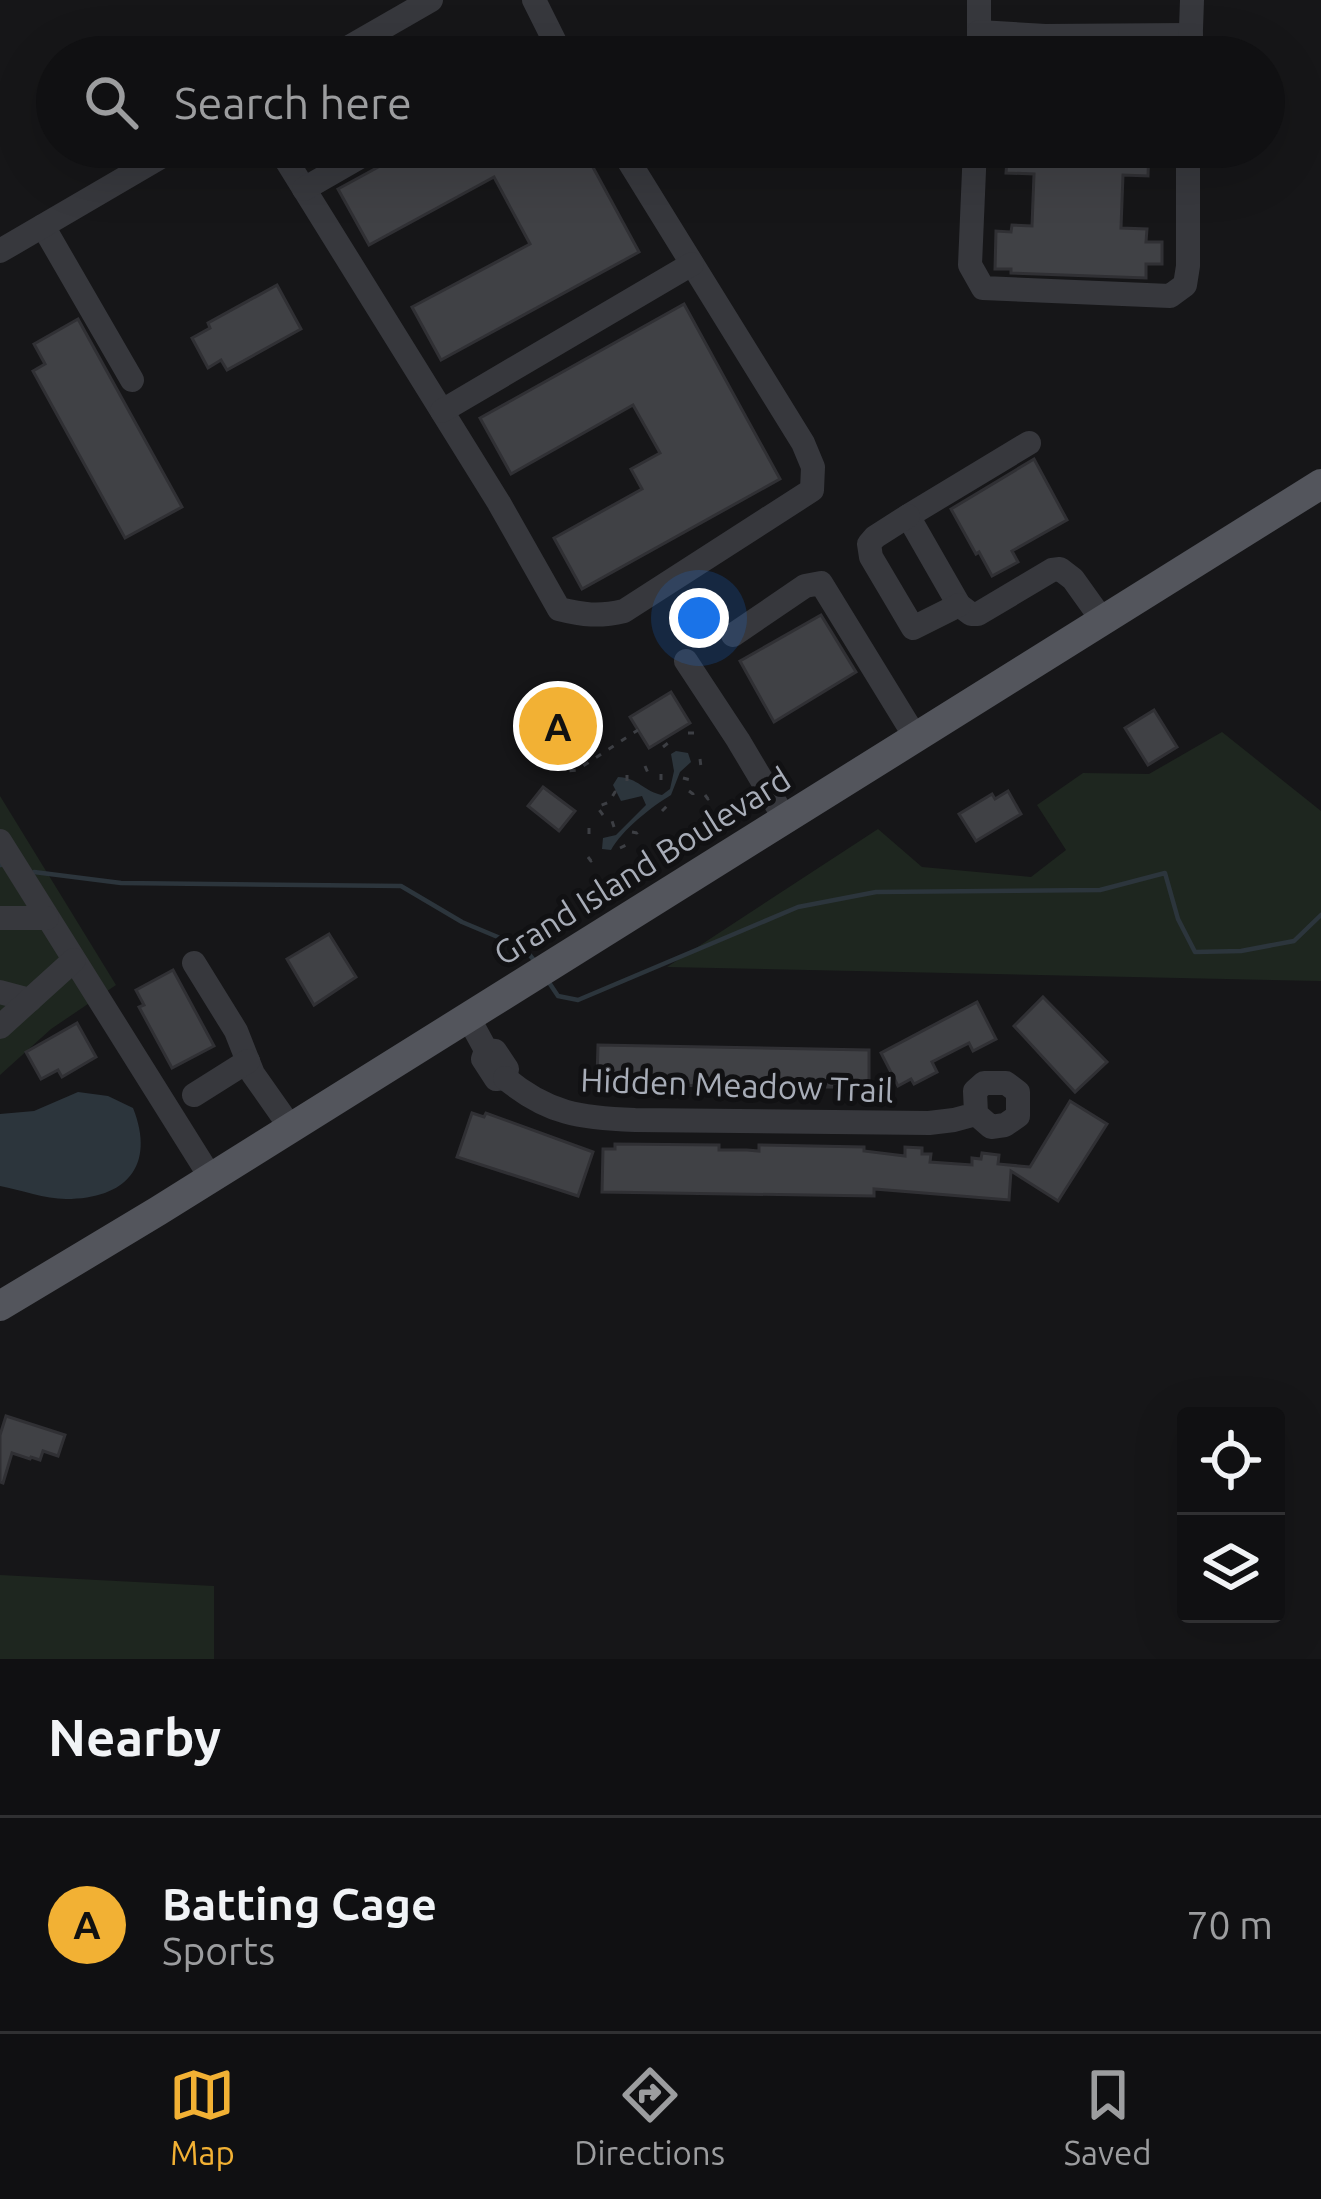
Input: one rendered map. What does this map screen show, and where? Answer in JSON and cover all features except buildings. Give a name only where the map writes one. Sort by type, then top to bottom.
[{"type":"main road","name":"Grand Island Boulevard","points":[[0,1306],[1321,484]]},
{"type":"street","points":[[368,36],[431,0]]},
{"type":"street","points":[[534,0],[553,36]]},
{"type":"street","points":[[979,0],[979,36]]},
{"type":"street","points":[[1190,36],[1192,0]]},
{"type":"street","points":[[0,251],[142,168]]},
{"type":"street","points":[[291,168],[499,503],[559,609],[585,616],[624,611],[812,490],[813,466],[803,443],[633,168]]},
{"type":"street","points":[[304,189],[340,168]]},
{"type":"street","points":[[974,168],[970,265],[983,288],[1170,296],[1185,285],[1188,266],[1188,168]]},
{"type":"street","points":[[43,226],[132,380]]},
{"type":"street","points":[[442,411],[692,264]]},
{"type":"street","points":[[959,605],[913,628],[871,557],[869,544],[1030,443]]},
{"type":"street","points":[[908,516],[959,605],[971,614],[1060,569],[1073,579],[1103,621]]},
{"type":"street","points":[[733,635],[805,586],[821,583],[916,738]]},
{"type":"street","points":[[686,661],[785,819]]},
{"type":"street","points":[[0,841],[211,1178]]},
{"type":"street","points":[[0,918],[47,918]]},
{"type":"street","points":[[0,1027],[74,960]]},
{"type":"street","points":[[194,962],[236,1030],[253,1075],[291,1128]]},
{"type":"street","points":[[0,992],[31,1000]]},
{"type":"street","name":"Hidden Meadow Trail","points":[[468,1017],[486,1050],[483,1059],[496,1079],[505,1078],[522,1093],[556,1110],[591,1118],[929,1123],[976,1114]]},
{"type":"street","points":[[194,1095],[248,1061]]},
{"type":"path","points":[[525,720],[534,754],[569,772],[638,730]]},
{"type":"path","points":[[688,733],[697,738]]},
{"type":"path","points":[[700,759],[701,766]]},
{"type":"path","points":[[645,766],[648,773]]},
{"type":"path","points":[[661,775],[664,785]]},
{"type":"path","points":[[682,778],[691,780]]},
{"type":"path","points":[[689,791],[693,799]]},
{"type":"path","points":[[603,815],[597,807],[619,792]]},
{"type":"path","points":[[705,795],[709,799],[713,793]]},
{"type":"path","points":[[662,811],[669,804]]},
{"type":"path","points":[[614,827],[610,818],[615,816]]},
{"type":"path","points":[[589,826],[589,834]]},
{"type":"path","points":[[632,832],[642,828]]},
{"type":"path","points":[[588,857],[591,861],[596,857]]},
{"type":"shaded area","points":[[577,707],[588,733],[538,754],[529,719]]},
{"type":"shaded area","points":[[1222,732],[1321,811],[1321,981],[667,967],[878,829],[922,867],[1031,877],[1066,850],[1037,805],[1083,773],[1149,774]]},
{"type":"shaded area","points":[[688,753],[691,762],[680,772],[671,795],[638,820],[611,850],[602,849],[603,838],[616,835],[646,805],[642,796],[621,801],[613,785],[618,777],[662,795],[670,789],[671,754]]},
{"type":"shaded area","points":[[0,796],[116,985],[51,1029],[0,1075]]},
{"type":"shaded area","points":[[78,1092],[108,1096],[133,1108],[141,1147],[131,1175],[105,1193],[66,1199],[0,1186],[0,1114],[34,1111]]},
{"type":"shaded area","points":[[0,1575],[214,1586],[214,1659],[0,1659]]},
{"type":"waterway","points":[[34,872],[121,883],[401,886],[462,922],[524,948],[533,959]]},
{"type":"waterway","points":[[550,984],[558,996],[578,1000],[798,907],[876,892],[1100,890],[1165,873],[1178,919],[1195,952],[1241,951],[1294,941],[1321,915]]},
{"type":"place","name":"Batting Cage","points":[[558,726]]}]
